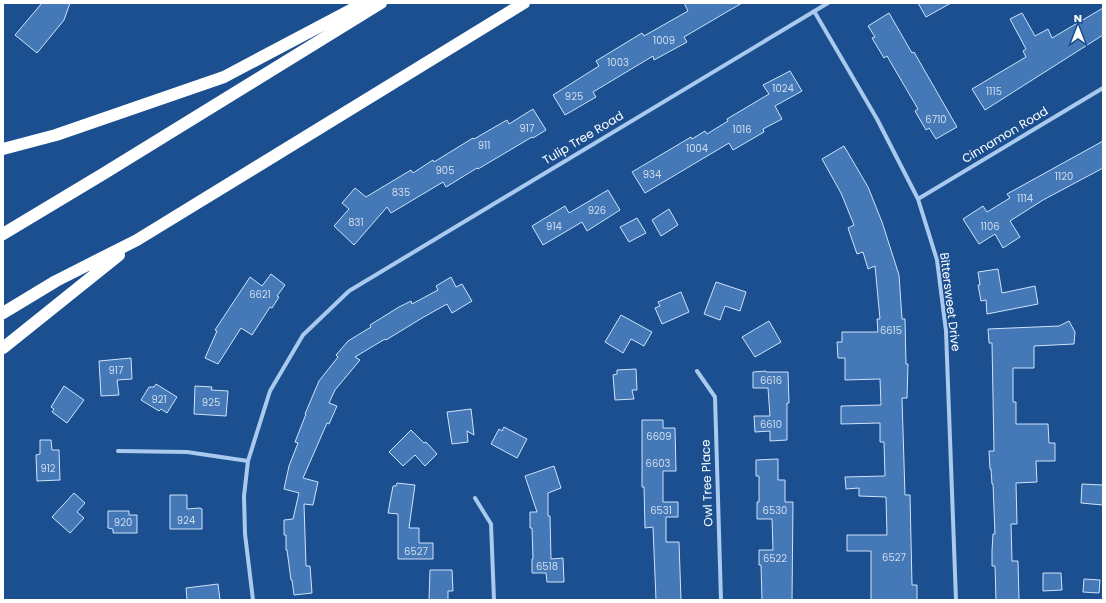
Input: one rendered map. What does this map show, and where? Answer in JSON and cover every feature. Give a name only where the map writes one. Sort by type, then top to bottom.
[{"type":"highway","points":[[3,149],[56,135],[224,77],[364,3]]},
{"type":"highway","points":[[3,234],[381,3]]},
{"type":"highway","points":[[3,313],[56,281],[138,240],[524,3]]},
{"type":"highway","points":[[3,348],[138,240]]},
{"type":"street","name":"Tulip Tree Road","points":[[254,600],[245,534],[244,496],[248,461],[270,391],[303,335],[349,291],[828,3]]},
{"type":"street","name":"Bittersweet Drive","points":[[814,11],[877,119],[918,199],[937,260],[946,330],[956,600]]},
{"type":"street","name":"Cinnamon Road","points":[[918,199],[1103,88]]},
{"type":"street","name":"Owl Tree Place","points":[[698,371],[715,397],[721,600]]},
{"type":"street","points":[[118,451],[187,452],[248,461]]},
{"type":"street","points":[[475,498],[491,524],[494,600]]},
{"type":"building","points":[[42,3],[70,3],[64,20],[37,53],[15,35]]},
{"type":"building","points":[[684,3],[742,3],[684,37],[687,42],[654,60],[653,56],[593,92],[596,97],[565,115],[553,95],[599,66],[596,61],[642,33],[644,36],[688,11]]},
{"type":"building","points":[[918,3],[951,3],[926,17]]},
{"type":"building","points":[[1103,8],[1103,35],[985,110],[972,89],[1026,57],[1023,51],[1026,49],[1010,19],[1022,13],[1035,36],[1048,29],[1052,38]]},
{"type":"building","points":[[889,13],[912,53],[914,52],[957,127],[936,139],[929,128],[926,130],[915,111],[918,109],[887,56],[884,58],[872,38],[875,37],[868,26]]},
{"type":"building","points":[[790,71],[802,91],[775,106],[782,119],[763,129],[764,132],[733,150],[729,143],[645,193],[632,172],[691,137],[692,139],[705,131],[707,134],[728,121],[727,119],[769,94],[763,85]]},
{"type":"building","points":[[533,109],[546,130],[446,187],[443,182],[391,213],[387,207],[354,245],[334,226],[349,209],[342,203],[355,188],[366,197],[411,170],[413,173],[473,138],[474,139],[507,120],[509,124]]},
{"type":"building","points":[[1103,141],[1103,168],[1043,200],[1010,221],[1020,237],[1003,248],[995,234],[979,244],[963,219],[983,206],[987,212],[1010,198],[1007,194]]},
{"type":"building","points":[[844,146],[868,187],[882,222],[899,275],[902,319],[905,319],[906,364],[908,364],[907,398],[902,398],[905,495],[910,495],[912,585],[917,585],[917,600],[871,600],[871,551],[847,551],[847,535],[887,535],[886,497],[859,496],[859,488],[846,489],[845,477],[885,476],[884,442],[880,442],[880,423],[841,424],[841,406],[881,405],[880,379],[845,380],[845,358],[838,358],[837,342],[842,342],[842,332],[878,332],[877,319],[880,319],[875,266],[868,269],[863,252],[857,254],[848,228],[854,225],[841,193],[822,159]]},
{"type":"building","points":[[608,190],[620,210],[587,231],[582,222],[543,245],[532,226],[565,206],[569,213]]},
{"type":"building","points":[[669,209],[678,225],[661,236],[652,220]]},
{"type":"building","points":[[637,218],[646,233],[629,242],[620,227]]},
{"type":"building","points":[[998,269],[1002,293],[1035,286],[1038,304],[987,314],[986,300],[981,301],[978,285],[980,285],[978,272]]},
{"type":"building","points":[[271,274],[285,285],[277,296],[279,297],[272,308],[270,307],[252,335],[241,328],[218,364],[205,358],[217,331],[215,330],[250,277],[262,286]]},
{"type":"building","points":[[451,277],[456,287],[462,284],[472,301],[452,313],[447,304],[355,357],[360,360],[335,390],[329,403],[337,406],[329,424],[327,423],[303,478],[318,482],[313,505],[304,504],[306,566],[310,566],[312,593],[294,595],[286,550],[286,535],[284,535],[284,520],[293,519],[299,493],[284,489],[289,466],[298,443],[295,442],[319,381],[338,357],[336,355],[348,341],[399,307],[411,301],[412,304],[438,290],[436,286]]},
{"type":"building","points":[[716,282],[746,292],[740,311],[725,306],[720,320],[704,314]]},
{"type":"building","points":[[681,292],[689,312],[662,324],[655,308],[660,306],[658,302]]},
{"type":"building","points":[[621,315],[652,332],[644,346],[631,339],[623,353],[605,342]]},
{"type":"building","points":[[769,321],[781,342],[755,357],[742,337]]},
{"type":"building","points":[[1069,321],[1075,332],[1074,344],[1034,346],[1034,368],[1013,368],[1013,402],[1016,402],[1016,424],[1048,424],[1049,443],[1055,443],[1055,461],[1036,461],[1037,482],[1016,483],[1017,524],[1011,524],[1012,561],[1018,561],[1019,600],[996,600],[995,566],[992,566],[993,534],[995,534],[993,484],[989,451],[994,451],[992,343],[989,343],[988,329],[1059,326]]},
{"type":"building","points":[[131,358],[132,379],[117,380],[119,395],[101,396],[99,361]]},
{"type":"building","points":[[636,369],[637,390],[632,390],[634,399],[615,400],[613,375],[617,374],[617,370]]},
{"type":"building","points":[[753,372],[788,372],[789,403],[787,403],[787,440],[770,441],[770,431],[755,432],[754,416],[770,416],[768,388],[753,388]]},
{"type":"building","points":[[156,384],[177,397],[167,413],[161,409],[159,411],[141,400],[149,387],[154,387]]},
{"type":"building","points":[[64,386],[84,400],[67,423],[52,412],[54,409],[51,407]]},
{"type":"building","points":[[195,386],[212,387],[211,390],[228,391],[226,416],[194,414]]},
{"type":"building","points":[[471,409],[474,435],[467,431],[468,442],[452,444],[447,412]]},
{"type":"building","points":[[642,420],[663,420],[663,428],[675,428],[676,471],[663,471],[663,502],[678,502],[678,517],[666,517],[666,542],[679,542],[681,600],[656,600],[653,527],[645,528],[644,487],[642,487]]},
{"type":"building","points":[[504,427],[527,439],[517,458],[491,444],[499,429],[502,431]]},
{"type":"building","points":[[411,430],[424,443],[426,442],[437,454],[425,466],[415,455],[403,466],[389,452]]},
{"type":"building","points":[[40,440],[51,440],[52,450],[59,450],[60,480],[37,481],[36,455],[40,454]]},
{"type":"building","points":[[778,459],[778,480],[785,480],[785,502],[793,502],[792,600],[762,600],[759,550],[773,550],[772,519],[757,519],[757,502],[759,502],[759,476],[756,476],[756,460]]},
{"type":"building","points":[[554,466],[561,488],[548,493],[551,559],[563,558],[564,582],[547,582],[546,573],[532,573],[532,528],[530,528],[530,512],[537,512],[525,476]]},
{"type":"building","points":[[397,483],[415,485],[409,528],[419,528],[419,543],[433,543],[433,559],[398,559],[398,514],[388,513],[393,486],[396,486]]},
{"type":"building","points":[[1082,484],[1103,485],[1103,505],[1081,503]]},
{"type":"building","points":[[74,493],[85,503],[77,512],[84,518],[70,533],[52,517]]},
{"type":"building","points":[[170,495],[187,495],[187,509],[202,509],[202,529],[170,529]]},
{"type":"building","points":[[108,511],[129,511],[129,515],[137,515],[137,533],[113,533],[113,529],[108,528]]},
{"type":"building","points":[[430,570],[452,570],[453,591],[448,591],[448,600],[429,600]]},
{"type":"building","points":[[1043,573],[1061,573],[1062,590],[1043,591]]},
{"type":"building","points":[[1084,579],[1100,580],[1099,593],[1083,592]]},
{"type":"building","points":[[218,584],[220,600],[187,600],[186,588]]}]
